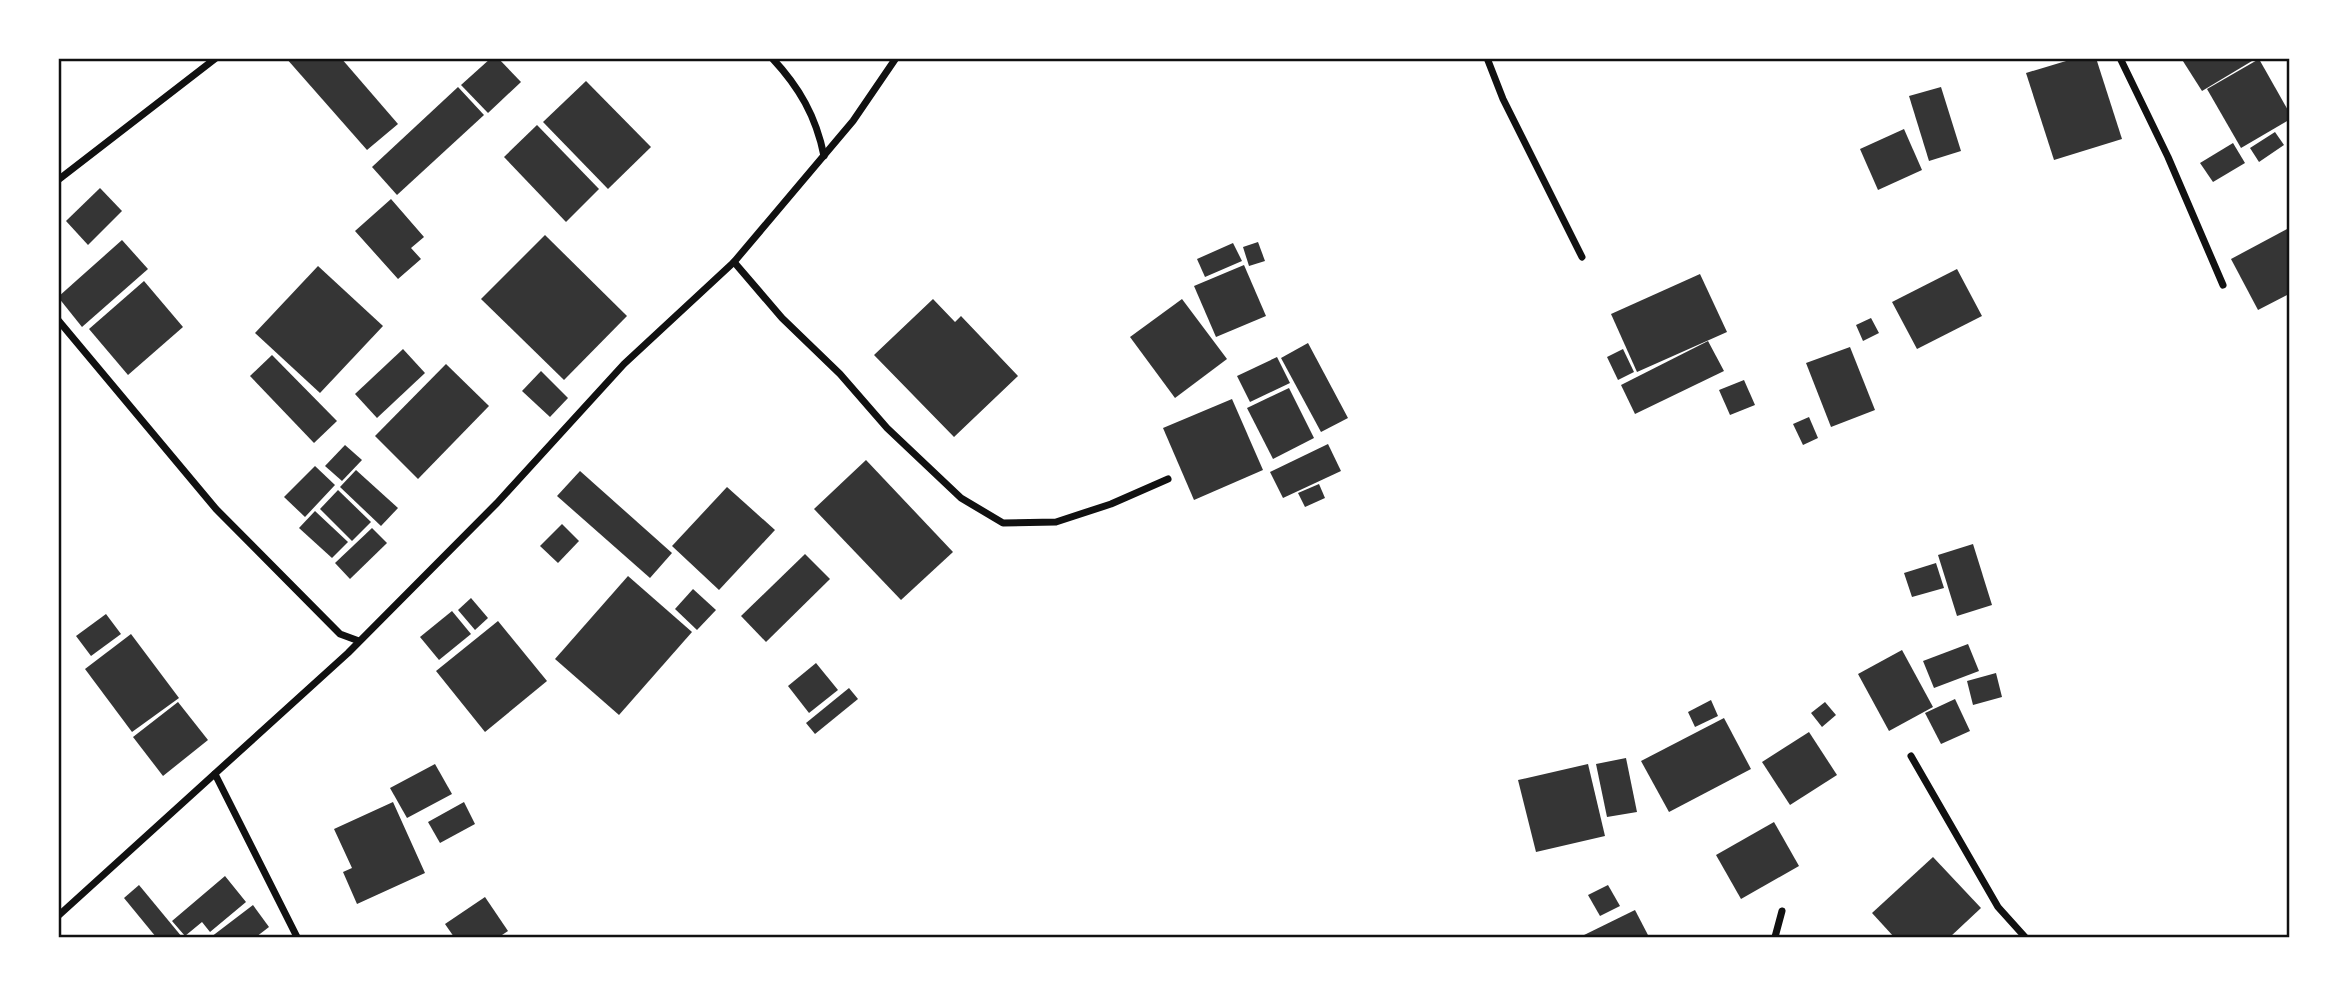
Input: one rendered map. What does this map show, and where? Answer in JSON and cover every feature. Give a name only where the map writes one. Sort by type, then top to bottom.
[{"type":"street","points":[[58,180],[216,58]]},
{"type":"street","points":[[772,58],[797,85],[819,128],[824,156]]},
{"type":"street","points":[[58,916],[359,641],[497,503],[624,364],[734,262],[853,121],[896,58]]},
{"type":"street","points":[[1487,58],[1503,99],[1582,257]]},
{"type":"street","points":[[2120,58],[2168,157],[2223,285]]},
{"type":"street","points":[[734,262],[782,318],[840,374],[887,428],[961,498],[1003,523],[1056,522],[1111,504],[1168,479]]},
{"type":"street","points":[[58,320],[216,509],[330,625],[340,634],[359,641]]},
{"type":"street","points":[[1910,756],[1998,906],[2025,937]]},
{"type":"street","points":[[215,774],[298,937]]},
{"type":"street","points":[[1775,937],[1782,911]]},
{"type":"building","points":[[286,58],[341,58],[398,124],[367,150]]},
{"type":"building","points":[[491,58],[498,58],[521,82],[488,113],[461,85]]},
{"type":"building","points":[[2076,58],[2096,58],[2122,139],[2054,160],[2026,73]]},
{"type":"building","points":[[2181,58],[2257,58],[2202,91]]},
{"type":"building","points":[[2259,59],[2289,112],[2289,120],[2241,148],[2207,89]]},
{"type":"building","points":[[586,81],[651,147],[608,189],[543,122]]},
{"type":"building","points":[[458,87],[484,115],[397,195],[372,167]]},
{"type":"building","points":[[1941,87],[1961,151],[1929,161],[1909,96]]},
{"type":"building","points":[[537,125],[599,189],[566,222],[504,157]]},
{"type":"building","points":[[1904,129],[1922,170],[1878,190],[1860,149]]},
{"type":"building","points":[[2275,132],[2284,145],[2259,162],[2250,148]]},
{"type":"building","points":[[2233,143],[2245,163],[2213,182],[2200,163]]},
{"type":"building","points":[[100,188],[122,211],[88,245],[66,221]]},
{"type":"building","points":[[391,199],[424,237],[411,248],[421,259],[398,279],[355,231]]},
{"type":"building","points":[[2289,228],[2289,294],[2258,310],[2231,259]]},
{"type":"building","points":[[545,235],[627,316],[564,380],[481,299]]},
{"type":"building","points":[[122,240],[148,269],[82,327],[58,297]]},
{"type":"building","points":[[1258,242],[1265,261],[1249,266],[1243,247]]},
{"type":"building","points":[[1233,243],[1242,261],[1205,277],[1197,259]]},
{"type":"building","points":[[1244,265],[1266,316],[1216,337],[1194,286]]},
{"type":"building","points":[[318,266],[383,326],[320,393],[255,333]]},
{"type":"building","points":[[1957,269],[1982,316],[1917,349],[1892,302]]},
{"type":"building","points":[[1700,274],[1727,332],[1637,372],[1611,314]]},
{"type":"building","points":[[144,281],[183,327],[128,375],[89,329]]},
{"type":"building","points":[[933,299],[955,322],[961,316],[1018,376],[954,437],[874,355]]},
{"type":"building","points":[[1182,299],[1227,359],[1175,398],[1130,337]]},
{"type":"building","points":[[1871,318],[1879,333],[1863,341],[1856,325]]},
{"type":"building","points":[[1708,341],[1724,371],[1635,414],[1621,385]]},
{"type":"building","points":[[1308,343],[1348,418],[1321,432],[1281,358]]},
{"type":"building","points":[[1850,347],[1875,410],[1831,427],[1806,363]]},
{"type":"building","points":[[403,349],[425,373],[377,418],[355,394]]},
{"type":"building","points":[[1623,349],[1634,372],[1618,380],[1607,357]]},
{"type":"building","points":[[272,355],[337,421],[314,443],[250,376]]},
{"type":"building","points":[[1277,357],[1290,383],[1250,402],[1237,376]]},
{"type":"building","points":[[446,364],[489,406],[418,479],[375,436]]},
{"type":"building","points":[[541,371],[568,398],[550,417],[522,391]]},
{"type":"building","points":[[1744,380],[1755,405],[1730,415],[1719,390]]},
{"type":"building","points":[[1289,388],[1314,438],[1273,459],[1247,408]]},
{"type":"building","points":[[1232,399],[1263,470],[1194,500],[1163,428]]},
{"type":"building","points":[[1809,417],[1818,438],[1803,445],[1793,424]]},
{"type":"building","points":[[1328,444],[1341,471],[1283,498],[1270,472]]},
{"type":"building","points":[[345,445],[362,460],[342,481],[325,466]]},
{"type":"building","points":[[866,460],[953,552],[901,600],[814,509]]},
{"type":"building","points":[[315,466],[335,485],[305,517],[284,497]]},
{"type":"building","points":[[356,470],[398,508],[381,526],[340,487]]},
{"type":"building","points":[[580,471],[672,553],[650,578],[557,496]]},
{"type":"building","points":[[1319,484],[1325,498],[1305,507],[1298,493]]},
{"type":"building","points":[[727,487],[775,530],[719,590],[672,546]]},
{"type":"building","points":[[338,490],[371,522],[352,541],[320,509]]},
{"type":"building","points":[[315,511],[348,542],[332,558],[299,528]]},
{"type":"building","points":[[562,524],[579,541],[558,563],[540,546]]},
{"type":"building","points":[[372,528],[387,543],[350,579],[335,563]]},
{"type":"building","points":[[1973,544],[1992,605],[1957,616],[1938,555]]},
{"type":"building","points":[[805,554],[830,579],[766,642],[741,616]]},
{"type":"building","points":[[1936,563],[1944,588],[1912,597],[1904,573]]},
{"type":"building","points":[[628,576],[692,632],[619,715],[555,659]]},
{"type":"building","points":[[693,589],[716,610],[697,630],[675,609]]},
{"type":"building","points":[[471,598],[488,618],[475,630],[458,610]]},
{"type":"building","points":[[452,611],[471,634],[439,660],[420,637]]},
{"type":"building","points":[[106,614],[121,634],[91,656],[76,636]]},
{"type":"building","points":[[498,621],[547,681],[485,732],[436,671]]},
{"type":"building","points":[[131,634],[179,698],[132,732],[85,669]]},
{"type":"building","points":[[1968,644],[1979,671],[1934,688],[1923,661]]},
{"type":"building","points":[[1902,650],[1933,707],[1889,731],[1858,674]]},
{"type":"building","points":[[816,663],[838,690],[809,713],[788,686]]},
{"type":"building","points":[[1996,673],[2002,697],[1973,705],[1967,681]]},
{"type":"building","points":[[849,688],[858,699],[815,734],[806,723]]},
{"type":"building","points":[[1955,699],[1970,731],[1941,744],[1925,713]]},
{"type":"building","points":[[1711,700],[1718,716],[1695,727],[1688,712]]},
{"type":"building","points":[[178,702],[208,740],[163,776],[133,737]]},
{"type":"building","points":[[1825,702],[1836,715],[1822,727],[1811,713]]},
{"type":"building","points":[[1724,718],[1751,769],[1669,812],[1641,761]]},
{"type":"building","points":[[1809,732],[1837,775],[1790,805],[1762,762]]},
{"type":"building","points":[[1626,758],[1637,812],[1607,817],[1596,764]]},
{"type":"building","points":[[435,764],[452,794],[407,818],[390,788]]},
{"type":"building","points":[[1588,764],[1605,836],[1536,852],[1518,780]]},
{"type":"building","points":[[393,802],[425,873],[357,904],[343,872],[352,868],[334,829]]},
{"type":"building","points":[[464,802],[475,824],[440,843],[428,822]]},
{"type":"building","points":[[1774,822],[1799,866],[1741,899],[1716,855]]},
{"type":"building","points":[[1933,857],[1981,908],[1950,937],[1894,937],[1872,913]]},
{"type":"building","points":[[225,876],[246,902],[210,932],[202,922],[185,936],[172,921]]},
{"type":"building","points":[[139,885],[182,937],[156,937],[124,898]]},
{"type":"building","points":[[1608,885],[1620,906],[1600,916],[1588,895]]},
{"type":"building","points":[[485,897],[508,931],[499,937],[454,937],[445,924]]},
{"type":"building","points":[[253,905],[269,927],[256,937],[211,937]]},
{"type":"building","points":[[1635,910],[1649,937],[1580,937]]}]
